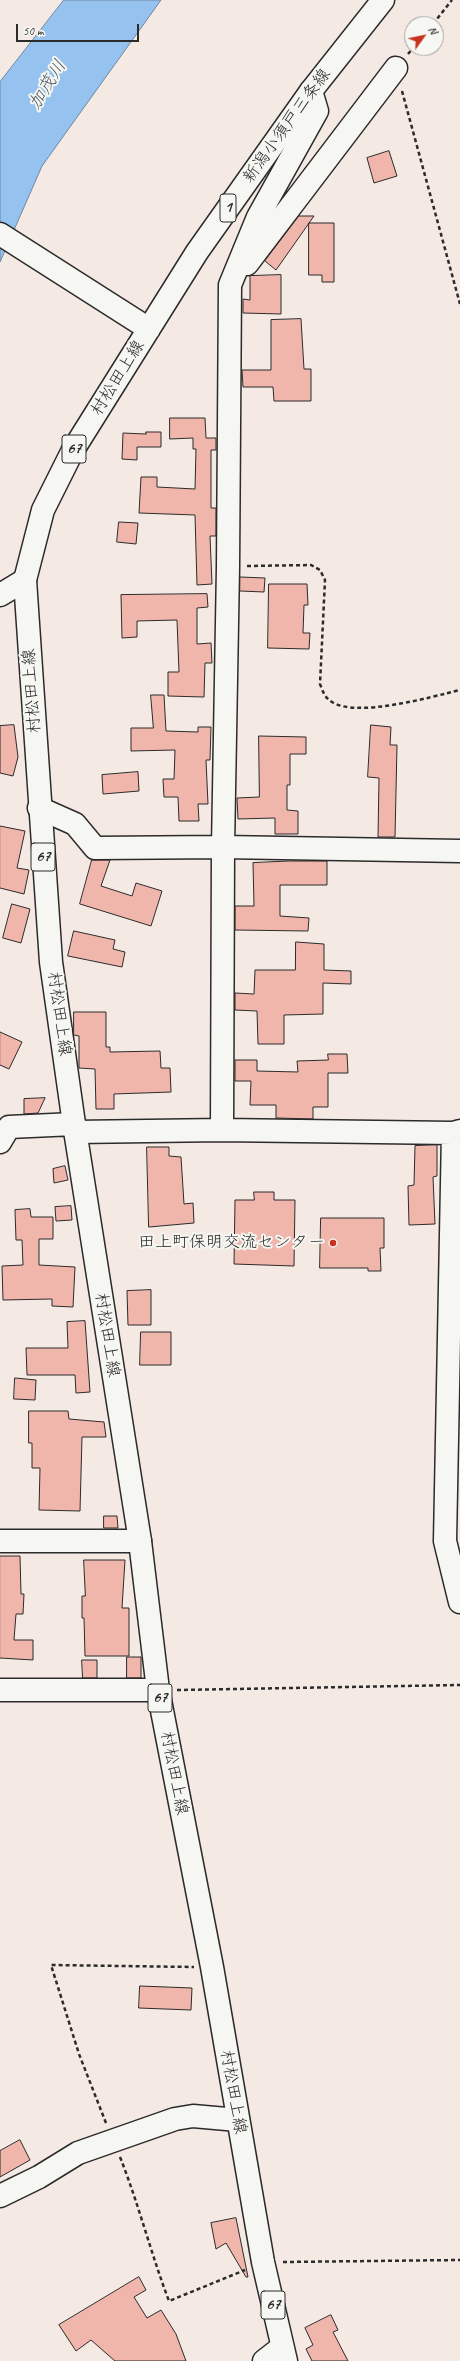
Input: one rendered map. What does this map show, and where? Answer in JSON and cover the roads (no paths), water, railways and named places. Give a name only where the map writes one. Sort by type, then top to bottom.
[{"type":"street","name":"新潟小須戸三条線","points":[[149,329],[197,252],[311,91],[383,0]]},
{"type":"street","points":[[230,285],[396,68]]},
{"type":"street","points":[[222,1130],[223,847],[228,566],[230,285],[258,217],[317,111],[311,91]]},
{"type":"street","points":[[0,234],[149,329]]},
{"type":"street","name":"村松田上線","points":[[149,329],[73,450],[47,503],[25,580],[39,808],[52,962],[74,1128],[140,1541],[158,1690],[212,1967],[263,2262],[284,2354]]},
{"type":"street","points":[[0,595],[25,580]]},
{"type":"street","points":[[39,808],[75,824],[95,848],[223,847],[460,851]]},
{"type":"street","points":[[0,1142],[9,1127],[456,1132],[445,1541],[460,1602]]},
{"type":"street","points":[[0,1541],[140,1541]]},
{"type":"street","points":[[0,1690],[158,1690]]},
{"type":"street","points":[[0,2196],[39,2177],[78,2153],[175,2119],[193,2116],[238,2120]]},
{"type":"street","points":[[264,2361],[284,2354]]},
{"type":"water","name":"加茂川","points":[[64,0],[161,0],[42,166],[0,262],[0,82]]},
{"type":"place","name":"田上町保明交流センター","points":[[333,1243]]}]
